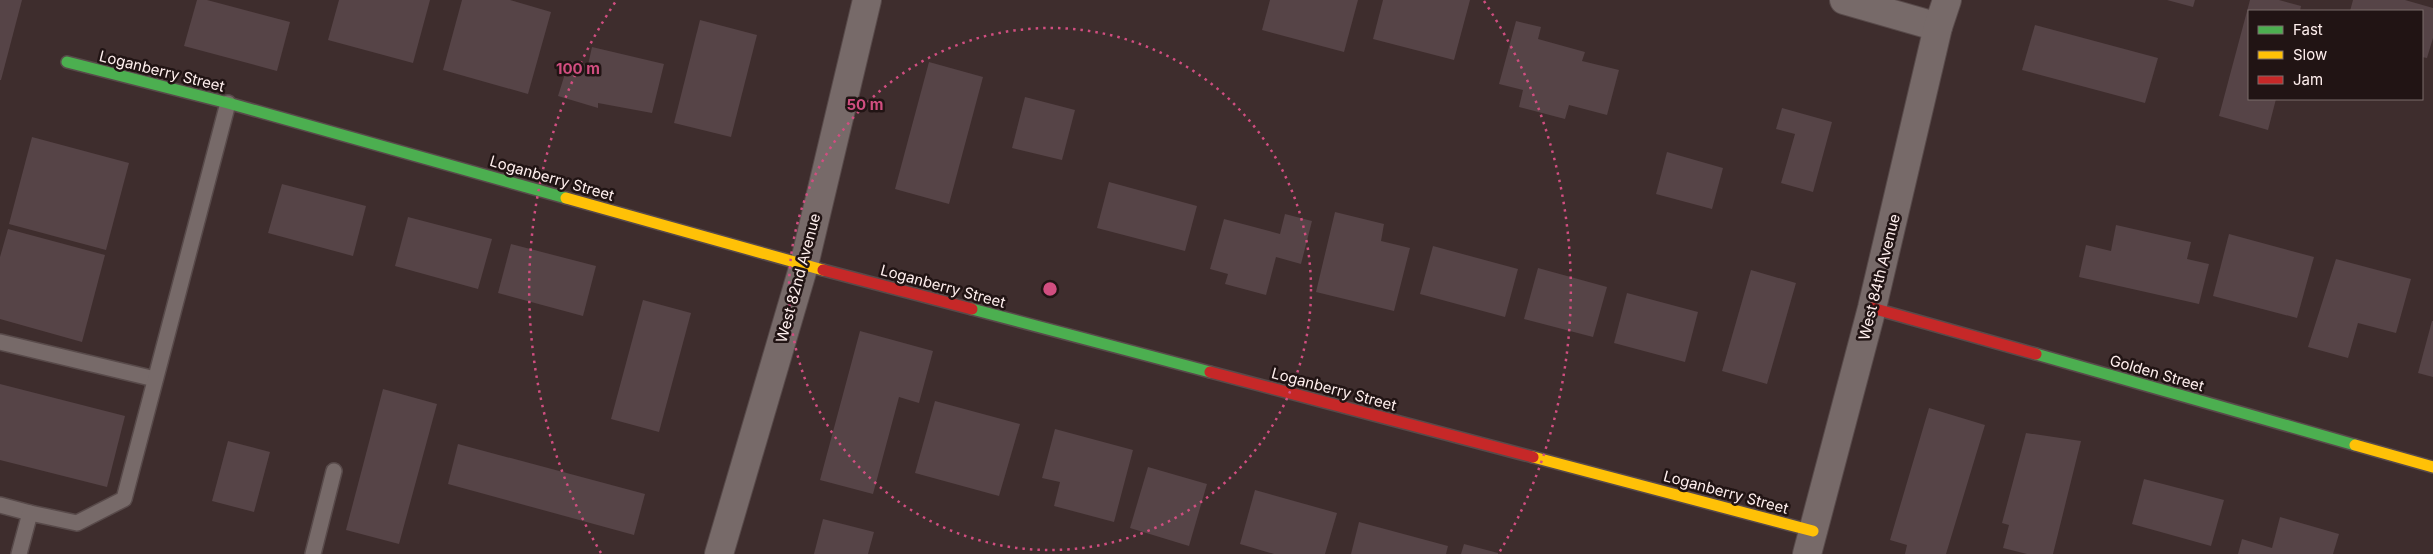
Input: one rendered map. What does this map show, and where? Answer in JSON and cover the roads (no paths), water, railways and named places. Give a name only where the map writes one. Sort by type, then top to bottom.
[{"type":"street","name":"West 82nd Avenue","points":[[719,554],[804,265],[867,0]]},
{"type":"street","points":[[1844,0],[1938,27]]},
{"type":"street","name":"West 84th Avenue","points":[[1810,542],[1872,308],[1938,27],[1947,0]]},
{"type":"street","name":"Loganberry Street","points":[[67,62],[228,103],[804,265],[1810,542]]},
{"type":"street","name":"Golden Street","points":[[1872,308],[2433,467]]},
{"type":"lane","points":[[0,505],[78,523],[124,500],[228,103]]},
{"type":"lane","points":[[0,342],[155,379]]},
{"type":"lane","points":[[313,554],[334,471]]},
{"type":"lane","points":[[19,554],[30,513]]}]
